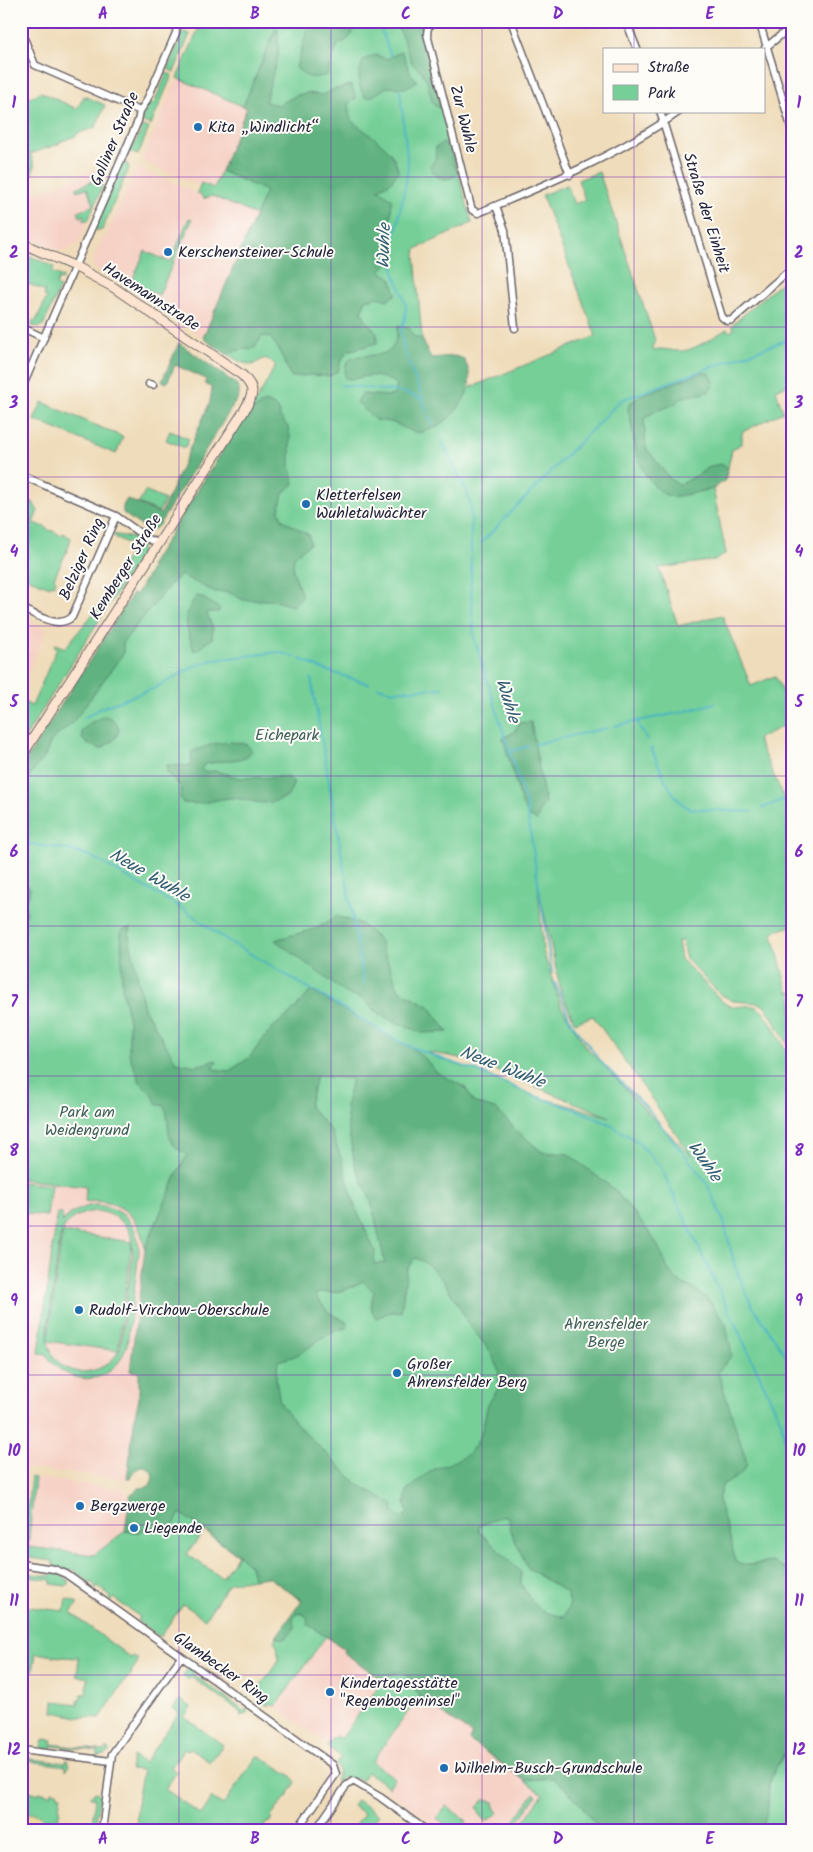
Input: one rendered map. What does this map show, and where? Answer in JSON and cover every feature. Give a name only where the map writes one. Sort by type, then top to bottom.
[{"type":"main road","name":"Havemannstraße","points":[[21,243],[76,267],[113,287],[242,375],[249,382],[252,391]]},
{"type":"main road","name":"Kemberger Straße","points":[[21,757],[244,411],[252,391]]},
{"type":"street","name":"Golliner Straße","points":[[21,390],[76,267],[138,121],[140,111],[146,102],[176,33],[176,21]]},
{"type":"street","name":"Zur Wuhle","points":[[437,21],[428,27],[427,34],[472,210],[478,213],[496,206]]},
{"type":"street","points":[[511,21],[570,175]]},
{"type":"street","points":[[626,21],[637,48]]},
{"type":"street","points":[[759,21],[765,48],[792,26]]},
{"type":"street","points":[[21,30],[35,66],[140,111]]},
{"type":"street","points":[[766,51],[792,130]]},
{"type":"street","name":"Straße der Einheit","points":[[660,112],[722,317],[728,321],[732,320],[792,268]]},
{"type":"street","points":[[515,328],[505,230],[496,206],[570,175],[679,112]]},
{"type":"street","points":[[21,327],[44,338]]},
{"type":"street","name":"Belziger Ring","points":[[21,475],[116,516],[148,539],[158,543]]},
{"type":"street","name":"Belziger Ring","points":[[21,608],[55,622],[68,621],[72,617],[116,516]]},
{"type":"street","name":"Glambecker Ring","points":[[21,1564],[54,1568],[66,1574],[335,1767],[336,1774],[296,1831]]},
{"type":"street","points":[[102,1831],[111,1761],[116,1747],[181,1657]]},
{"type":"street","points":[[21,1750],[111,1761]]},
{"type":"street","points":[[315,1831],[346,1786],[353,1782],[360,1784],[427,1831]]},
{"type":"shaded area","name":"Kita „Windlicht“","points":[[177,78],[248,108],[214,189],[201,183],[200,186],[144,162],[142,159]]},
{"type":"shaded area","points":[[106,165],[111,166],[78,244],[62,252],[21,234],[21,205],[26,203],[25,198]]},
{"type":"shaded area","name":"Kerschensteiner-Schule","points":[[136,169],[141,169],[203,197],[212,195],[256,214],[203,338],[140,295],[94,268],[92,263]]},
{"type":"shaded area","points":[[21,341],[36,348],[21,381]]},
{"type":"shaded area","points":[[21,618],[47,629],[21,688]]},
{"type":"shaded area","name":"Rudolf-Virchow-Oberschule","points":[[21,1179],[87,1187],[85,1202],[112,1203],[126,1210],[136,1221],[143,1235],[145,1249],[130,1371],[139,1372],[139,1399],[127,1479],[23,1468],[21,1478]]},
{"type":"shaded area","name":"Bergzwerge","points":[[35,1478],[125,1489],[124,1494],[130,1495],[125,1531],[94,1555],[28,1547]]},
{"type":"shaded area","name":"Kindertagesstätte \"Regenbogeninsel\"","points":[[326,1636],[345,1649],[344,1652],[383,1680],[341,1739],[332,1739],[328,1744],[275,1707]]},
{"type":"shaded area","name":"Wilhelm-Busch-Grundschule","points":[[419,1697],[472,1734],[469,1740],[543,1794],[517,1831],[444,1831],[388,1791],[387,1789],[395,1778],[372,1762]]},
{"type":"green space","points":[[202,21],[416,21],[419,25],[472,223],[416,249],[415,255],[422,339],[447,397],[596,336],[542,195],[567,185],[574,204],[585,200],[578,180],[599,172],[656,343],[652,345],[654,350],[687,350],[727,329],[730,332],[734,329],[732,325],[792,273],[792,383],[776,390],[783,412],[742,432],[742,443],[732,450],[725,480],[713,489],[726,553],[716,560],[659,568],[678,626],[722,615],[751,686],[775,676],[792,710],[792,722],[757,739],[792,815],[792,926],[772,932],[788,992],[792,992],[792,1051],[766,1007],[759,1003],[733,1001],[720,994],[686,959],[682,941],[678,941],[681,959],[723,1002],[734,1007],[753,1006],[759,1008],[770,1021],[792,1062],[792,1831],[517,1831],[543,1794],[469,1740],[472,1734],[419,1697],[372,1762],[395,1778],[389,1787],[367,1772],[361,1781],[355,1778],[348,1780],[343,1776],[337,1782],[335,1781],[339,1771],[336,1764],[341,1757],[327,1746],[336,1736],[341,1739],[383,1680],[343,1652],[345,1649],[326,1636],[275,1707],[271,1703],[269,1706],[258,1698],[260,1695],[256,1692],[279,1660],[277,1645],[274,1641],[302,1601],[243,1558],[250,1566],[254,1579],[229,1583],[205,1619],[183,1604],[160,1637],[137,1621],[140,1617],[113,1598],[110,1602],[111,1597],[98,1587],[95,1590],[96,1586],[90,1582],[88,1585],[85,1583],[87,1580],[72,1569],[69,1572],[53,1565],[53,1561],[22,1557],[31,1477],[35,1478],[28,1547],[94,1555],[125,1531],[138,1532],[151,1527],[167,1531],[160,1214],[145,1249],[142,1237],[133,1218],[118,1206],[97,1201],[85,1202],[86,1187],[21,1179],[21,778],[133,593],[136,595],[152,568],[150,567],[154,560],[258,397],[276,365],[265,358],[252,365],[240,362],[203,338],[256,215],[212,196],[203,199],[197,193],[201,183],[214,188],[247,108],[177,78]],"holes":[[[520,723],[513,768],[503,738],[513,733]],[[538,885],[561,992],[575,1023],[593,1016],[692,1156],[650,1115],[585,1046],[561,1006],[543,951]],[[427,1052],[471,1060],[610,1117],[532,1095],[477,1071]],[[204,1531],[238,1555],[222,1578],[187,1554]]]},
{"type":"green space","points":[[310,21],[355,21],[349,39],[338,44],[327,75],[317,77],[306,76],[296,67]]},
{"type":"green space","points":[[392,21],[423,21],[426,43],[438,87],[440,108],[435,106],[432,101],[427,80],[412,63],[400,31]]},
{"type":"green space","points":[[276,28],[278,29],[278,56],[265,102],[278,105],[297,95],[307,93],[322,95],[351,85],[356,98],[348,104],[350,119],[386,148],[396,163],[398,172],[390,183],[378,189],[392,199],[390,228],[395,239],[394,257],[380,271],[391,278],[396,294],[387,300],[378,297],[366,300],[361,311],[377,333],[377,343],[347,351],[338,371],[330,376],[310,375],[291,377],[278,348],[270,337],[262,336],[255,348],[226,354],[203,338],[266,191],[221,171],[247,108],[243,106]]},
{"type":"green space","points":[[179,31],[190,34],[174,72],[168,69],[181,38],[178,36]]},
{"type":"green space","points":[[402,51],[410,73],[417,81],[406,88],[387,87],[371,97],[365,97],[359,83],[363,60],[375,55],[387,59]]},
{"type":"green space","points":[[167,73],[172,75],[151,125],[141,121],[149,103],[153,105]]},
{"type":"green space","points":[[41,92],[77,109],[84,96],[105,105],[96,127],[76,134],[76,136],[59,142],[59,144],[30,154],[35,166],[29,179],[24,166],[21,167],[21,102]]},
{"type":"green space","points":[[143,126],[149,128],[138,155],[128,151],[130,147],[133,148]]},
{"type":"green space","points":[[443,143],[450,146],[458,173],[446,179],[438,177],[430,166],[435,160],[436,147]]},
{"type":"green space","points":[[127,163],[129,168],[102,230],[97,231],[95,227],[122,165]]},
{"type":"green space","points":[[96,180],[104,182],[88,221],[83,220],[85,215],[80,217],[78,212],[94,205],[87,188],[77,191],[76,188]]},
{"type":"green space","points":[[189,218],[192,220],[159,295],[131,283],[145,251],[170,262]]},
{"type":"green space","points":[[21,252],[54,267],[52,272],[63,277],[62,280],[59,279],[56,285],[60,287],[44,324],[40,327],[32,326],[33,320],[36,321],[47,297],[44,296],[45,291],[21,281]]},
{"type":"green space","points":[[398,326],[409,328],[413,336],[422,339],[431,358],[454,356],[462,358],[468,369],[470,380],[462,403],[444,422],[423,432],[408,430],[387,421],[375,420],[357,402],[362,394],[394,395],[397,385],[395,383],[375,376],[345,378],[345,368],[349,361],[361,356],[385,353],[391,349]]},
{"type":"green space","points":[[179,343],[236,384],[239,388],[239,396],[159,525],[155,529],[150,529],[138,524],[123,513],[123,506],[127,499],[161,514],[210,402],[212,388],[205,384],[206,379],[175,365],[167,383],[162,381]]},
{"type":"green space","points":[[703,372],[710,374],[714,381],[710,390],[702,394],[682,398],[644,419],[646,448],[670,479],[679,485],[711,466],[721,464],[728,468],[725,480],[713,489],[673,497],[661,492],[651,482],[643,469],[635,446],[628,410],[629,404],[641,395]]},
{"type":"green space","points":[[42,402],[123,437],[116,454],[34,420]]},
{"type":"green space","points":[[265,402],[273,405],[279,411],[280,417],[288,427],[290,437],[290,465],[294,484],[283,493],[279,511],[283,520],[309,535],[310,544],[294,556],[293,570],[302,597],[292,606],[273,600],[243,600],[228,592],[215,592],[181,575],[169,586],[123,642],[123,654],[73,722],[51,741],[44,758],[31,773],[23,790],[21,789],[21,768],[133,593],[136,595],[152,568],[150,567],[154,560],[245,415]]},
{"type":"green space","points":[[170,431],[189,439],[185,448],[166,440]]},
{"type":"green space","points":[[145,491],[165,500],[159,512],[139,503]]},
{"type":"green space","points":[[32,501],[38,511],[33,523],[62,536],[63,533],[71,538],[54,578],[56,580],[54,585],[51,584],[50,587],[21,574],[21,511],[26,513]]},
{"type":"green space","points":[[112,534],[134,538],[141,544],[141,554],[21,744],[21,701],[32,706],[57,648],[54,646],[55,644],[65,648],[97,609],[112,578],[117,580],[132,545],[116,538]]},
{"type":"green space","points":[[197,596],[202,597],[220,609],[218,612],[207,612],[213,628],[212,639],[194,651],[186,623],[188,610]]},
{"type":"green space","points":[[104,716],[114,720],[119,730],[115,739],[101,749],[88,744],[82,739],[82,731],[90,723]]},
{"type":"green space","points":[[531,722],[545,803],[539,811],[537,821],[529,816],[522,804],[503,738],[513,733],[520,723]]},
{"type":"green space","points":[[232,742],[246,744],[252,750],[246,758],[205,764],[201,769],[204,772],[216,771],[240,778],[287,777],[294,782],[288,796],[268,803],[231,798],[199,803],[183,803],[180,797],[182,788],[167,772],[166,766],[190,766],[192,762],[191,752],[213,744]]},
{"type":"green space","points":[[21,883],[30,888],[29,895],[24,903],[27,914],[23,918],[21,918]]},
{"type":"green space","points":[[337,916],[361,924],[378,938],[399,990],[429,1006],[448,1032],[422,1033],[382,1016],[359,997],[347,994],[275,940],[318,928]]},
{"type":"green space","name":"Ahrensfelder Berge","points":[[131,928],[129,935],[144,1008],[176,1062],[196,1066],[216,1060],[217,1063],[213,1066],[214,1069],[229,1071],[248,1059],[272,1028],[290,1014],[311,991],[411,1047],[424,1057],[436,1072],[466,1088],[473,1102],[497,1110],[516,1130],[542,1152],[568,1154],[615,1190],[648,1231],[658,1246],[668,1269],[677,1281],[696,1290],[707,1298],[726,1324],[732,1355],[718,1372],[747,1463],[741,1474],[723,1484],[718,1500],[732,1545],[735,1562],[748,1565],[772,1562],[787,1569],[792,1569],[792,1709],[787,1750],[775,1769],[769,1784],[768,1808],[762,1831],[601,1831],[575,1798],[554,1778],[525,1780],[469,1740],[472,1734],[419,1697],[406,1674],[402,1672],[389,1674],[383,1680],[343,1652],[345,1649],[307,1624],[308,1620],[305,1615],[300,1613],[294,1616],[293,1622],[295,1627],[291,1633],[284,1639],[276,1637],[302,1600],[268,1577],[254,1579],[250,1566],[239,1555],[180,1513],[172,1528],[166,1531],[151,1527],[138,1532],[125,1531],[130,1495],[139,1488],[148,1487],[153,1476],[148,1468],[143,1467],[138,1468],[130,1479],[127,1479],[135,1415],[139,1399],[139,1372],[130,1371],[145,1249],[187,1155],[172,1142],[164,1106],[157,1104],[151,1093],[140,1082],[129,1054],[129,1022],[122,988],[121,930]],"holes":[[[316,1076],[352,1079],[346,1104],[348,1128],[355,1165],[371,1201],[385,1263],[374,1264],[375,1251],[355,1207],[342,1160],[331,1131],[309,1106]],[[415,1258],[424,1262],[439,1276],[452,1294],[467,1321],[495,1360],[499,1378],[498,1388],[490,1400],[483,1427],[475,1445],[463,1457],[431,1471],[407,1490],[405,1504],[408,1513],[402,1518],[393,1511],[394,1506],[390,1502],[360,1486],[294,1422],[280,1402],[276,1379],[278,1361],[290,1358],[327,1335],[346,1328],[348,1323],[328,1312],[315,1295],[343,1291],[363,1281],[374,1292],[371,1306],[376,1318],[390,1312],[401,1312],[407,1269]],[[503,1516],[509,1517],[510,1529],[528,1568],[567,1593],[570,1604],[564,1617],[543,1612],[531,1600],[521,1584],[521,1572],[479,1531],[479,1526]]]},
{"type":"green space","points":[[21,1182],[51,1185],[47,1216],[21,1213]]},
{"type":"green space","points":[[94,1205],[113,1209],[127,1218],[136,1233],[139,1252],[127,1345],[119,1361],[109,1371],[89,1379],[79,1378],[59,1369],[45,1352],[45,1354],[39,1353],[57,1213],[62,1214],[62,1222],[72,1213]],"holes":[[[96,1211],[109,1214],[120,1220],[128,1229],[133,1242],[62,1232],[71,1220],[85,1213]],[[62,1233],[48,1340],[48,1329]],[[132,1243],[133,1253],[120,1349],[112,1360],[102,1367],[91,1371],[80,1372],[69,1369],[59,1363],[52,1354],[48,1341],[118,1351]]]},
{"type":"green space","points":[[52,1572],[68,1580],[68,1584],[66,1586],[51,1584],[51,1580],[21,1576],[21,1573],[51,1576]]},
{"type":"green space","points":[[66,1599],[78,1603],[71,1613],[131,1658],[133,1656],[138,1659],[131,1672],[132,1674],[127,1678],[100,1718],[78,1717],[53,1712],[54,1701],[78,1704],[78,1700],[81,1700],[81,1694],[86,1694],[88,1678],[77,1676],[79,1658],[36,1653],[33,1671],[21,1670],[21,1606],[64,1611]]},
{"type":"green space","points":[[189,1666],[195,1670],[193,1674],[244,1711],[247,1708],[247,1714],[240,1716],[242,1713],[191,1677],[188,1680],[183,1676]]},
{"type":"green space","points":[[180,1699],[191,1707],[184,1717],[223,1745],[210,1762],[190,1749],[188,1751],[184,1749],[171,1768],[177,1772],[165,1789],[201,1815],[212,1798],[223,1805],[258,1755],[290,1775],[296,1782],[271,1817],[269,1823],[267,1822],[261,1831],[136,1831],[138,1795],[143,1770],[130,1769],[133,1756],[144,1763],[179,1713],[173,1708]]},
{"type":"green space","points":[[44,1739],[53,1740],[52,1744],[105,1751],[106,1747],[110,1751],[105,1755],[98,1756],[98,1751],[52,1746],[51,1750],[42,1748],[41,1745]]},
{"type":"green space","points":[[21,1758],[66,1763],[67,1759],[70,1766],[66,1770],[66,1766],[21,1760]]},
{"type":"green space","points":[[21,1791],[51,1795],[52,1791],[58,1792],[58,1795],[61,1795],[56,1831],[21,1831]]},
{"type":"green space","points":[[96,1792],[103,1799],[99,1799],[95,1831],[91,1831],[95,1798],[91,1797],[91,1795]]},
{"type":"green space","points":[[534,1793],[537,1795],[511,1831],[507,1831]]},
{"type":"green space","points":[[485,1799],[494,1802],[499,1813],[486,1821],[481,1816],[477,1807]]},
{"type":"green space","points":[[357,1800],[378,1815],[369,1826],[378,1831],[351,1831],[364,1814],[353,1806]]},
{"type":"green space","points":[[446,1806],[467,1821],[460,1831],[454,1831],[437,1818]]},
{"type":"sand","points":[[21,1812],[40,1815],[43,1820],[40,1831],[21,1824]]},
{"type":"waterway","name":"Wuhle","points":[[378,21],[391,56]]},
{"type":"waterway","name":"Wuhle","points":[[400,90],[408,166],[395,235],[393,251],[394,272],[406,305],[405,318],[401,329],[403,347],[433,427]]},
{"type":"waterway","points":[[481,543],[621,400],[792,338]]},
{"type":"waterway","points":[[341,385],[402,392],[422,399]]},
{"type":"waterway","name":"Wuhle","points":[[441,440],[466,490],[471,506],[471,590],[474,638],[526,804],[552,973]]},
{"type":"waterway","points":[[84,718],[101,708],[155,688],[195,666],[213,660],[278,652],[295,657]]},
{"type":"waterway","points":[[300,659],[322,669],[369,684]]},
{"type":"waterway","points":[[311,678],[345,874]]},
{"type":"waterway","points":[[378,687],[393,691],[442,688]]},
{"type":"waterway","points":[[614,726],[683,712],[715,703]]},
{"type":"waterway","points":[[638,720],[639,726],[647,740]]},
{"type":"waterway","points":[[535,744],[607,728]]},
{"type":"waterway","points":[[509,752],[528,746]]},
{"type":"waterway","points":[[651,748],[667,783],[684,805],[691,809],[752,812]]},
{"type":"waterway","points":[[762,808],[785,799],[792,813]]},
{"type":"waterway","name":"Neue Wuhle","points":[[21,843],[65,849],[90,856],[185,910],[222,937],[400,1042],[477,1071],[532,1095],[580,1111],[609,1124],[637,1141],[660,1166],[781,1421],[792,1487]]},
{"type":"waterway","points":[[346,877],[364,984]]},
{"type":"waterway","name":"Wuhle","points":[[555,983],[571,1022],[602,1063],[648,1109],[707,1183],[724,1222],[735,1267],[751,1304],[787,1357],[792,1380]]},
{"type":"waterway","name":"Neue Wuhle","points":[[790,1831],[792,1826]]},
{"type":"place","name":"Kita „Windlicht“","points":[[198,127]]},
{"type":"place","name":"Kerschensteiner-Schule","points":[[168,252]]},
{"type":"place","name":"Kletterfelsen Wuhletalwächter","points":[[306,504]]},
{"type":"place","name":"Rudolf-Virchow-Oberschule","points":[[79,1310]]},
{"type":"place","name":"Großer Ahrensfelder Berg","points":[[397,1373]]},
{"type":"place","name":"Bergzwerge","points":[[80,1506]]},
{"type":"place","name":"Liegende","points":[[134,1528]]},
{"type":"place","name":"Kindertagesstätte \"Regenbogeninsel\"","points":[[330,1692]]},
{"type":"place","name":"Wilhelm-Busch-Grundschule","points":[[444,1768]]},
{"type":"park label","name":"Eichepark","points":[[287,735]]},
{"type":"park label","name":"Park am Weidengrund","points":[[87,1121]]}]
